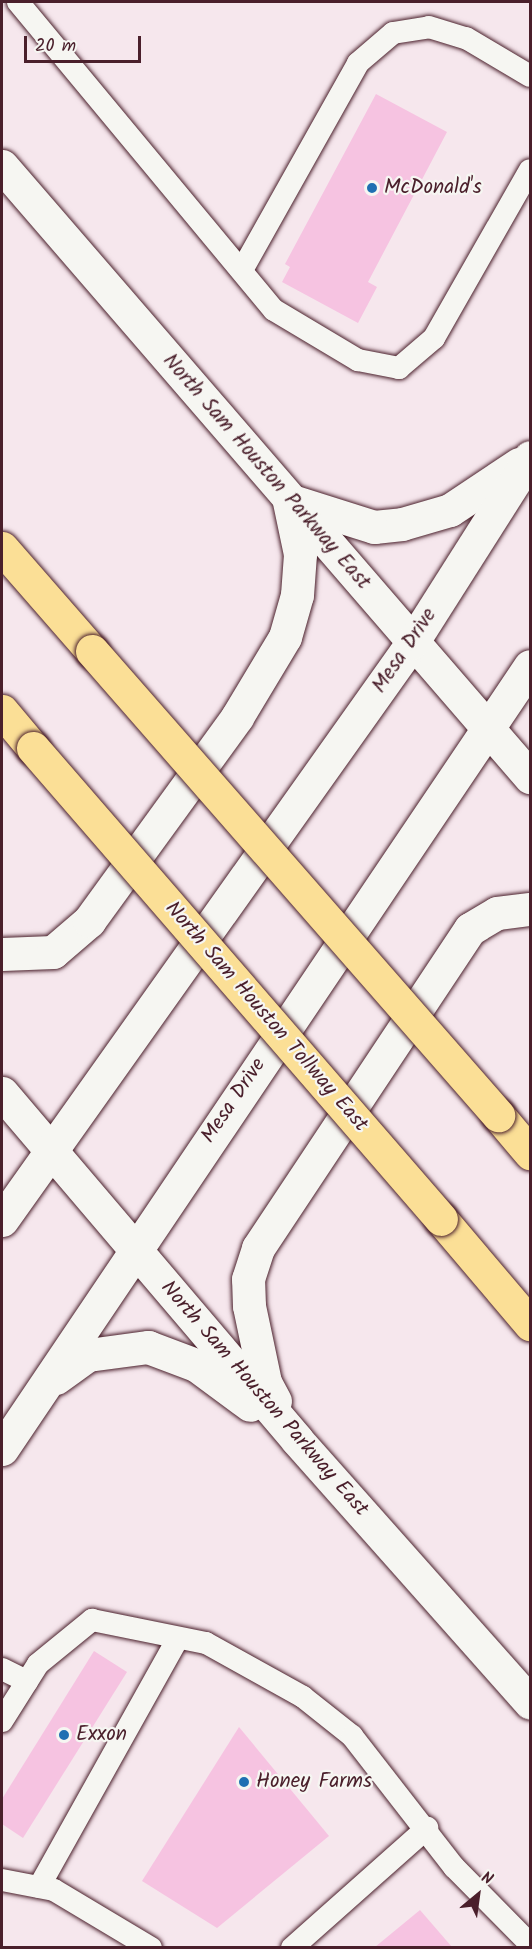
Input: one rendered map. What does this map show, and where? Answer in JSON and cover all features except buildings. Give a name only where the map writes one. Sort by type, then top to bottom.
[{"type":"highway","points":[[2,548],[531,1153]]},
{"type":"highway","name":"North Sam Houston Tollway East","points":[[2,711],[531,1324]]},
{"type":"main road","name":"North Sam Houston Parkway East","points":[[2,166],[412,643],[531,777]]},
{"type":"main road","points":[[288,498],[330,517],[374,527],[402,524],[450,510],[531,456]]},
{"type":"main road","name":"Mesa Drive","points":[[2,1220],[412,643],[531,456]]},
{"type":"main road","points":[[2,954],[52,952],[89,921],[237,717],[285,637],[297,595],[300,554],[288,498]]},
{"type":"main road","name":"Mesa Drive","points":[[2,1449],[135,1248],[531,666]]},
{"type":"main road","points":[[297,1440],[265,1382],[253,1328],[248,1279],[258,1248],[470,929],[497,913],[531,909]]},
{"type":"main road","name":"North Sam Houston Parkway East","points":[[2,1093],[297,1440],[531,1702]]},
{"type":"main road","points":[[43,1387],[88,1355],[148,1347],[196,1365],[297,1440]]},
{"type":"lane","points":[[18,2],[274,310],[313,338],[358,360],[399,368],[434,338],[531,170]]},
{"type":"lane","points":[[242,270],[358,63],[393,33],[429,27],[466,38],[531,76]]},
{"type":"lane","points":[[2,1721],[38,1664],[92,1620],[206,1643],[303,1697],[352,1736],[427,1828],[454,1867],[531,1944]]},
{"type":"lane","points":[[39,1887],[178,1638]]},
{"type":"lane","points":[[2,1669],[27,1681]]},
{"type":"lane","points":[[292,1947],[427,1828]]},
{"type":"lane","points":[[2,1880],[54,1890],[152,1947]]},
{"type":"place","name":"McDonald's","points":[[372,188]]},
{"type":"place","name":"Exxon","points":[[64,1735]]},
{"type":"place","name":"Honey Farms","points":[[244,1782]]}]
